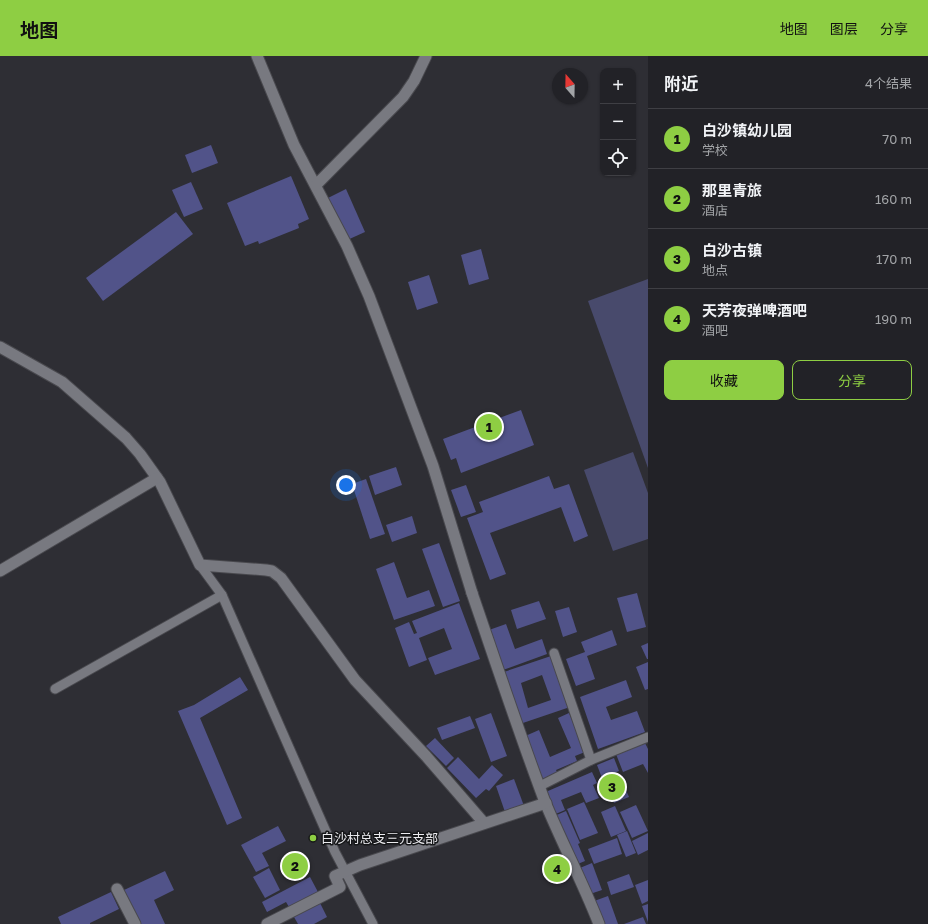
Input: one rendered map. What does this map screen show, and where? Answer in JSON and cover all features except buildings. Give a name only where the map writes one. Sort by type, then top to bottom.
[{"type":"street","points":[[257,56],[294,145],[347,246],[369,296],[433,466],[472,593],[546,803],[599,924]]},
{"type":"street","points":[[316,185],[403,97],[414,80],[426,56]]},
{"type":"street","points":[[0,346],[62,382],[126,438],[140,454],[157,478],[200,565],[266,570],[272,571],[281,578],[355,680],[426,756],[484,824]]},
{"type":"street","points":[[0,571],[157,478]]},
{"type":"street","points":[[267,924],[340,887],[335,876],[367,862],[546,803]]},
{"type":"street","points":[[117,889],[135,924]]},
{"type":"lane","points":[[200,565],[222,595],[344,872],[373,924]]},
{"type":"lane","points":[[55,689],[222,595]]},
{"type":"lane","points":[[554,653],[591,760]]},
{"type":"lane","points":[[540,786],[591,760],[648,736]]},
{"type":"shaded area","points":[[648,279],[648,468],[588,301]]},
{"type":"shaded area","points":[[633,452],[648,493],[648,539],[613,551],[584,470]]},
{"type":"place","name":"白沙镇幼儿园","points":[[489,427]]},
{"type":"place","name":"白沙古镇","points":[[612,787]]},
{"type":"place","name":"白沙村总支三元支部","points":[[313,838]]},
{"type":"place","name":"那里青旅","points":[[295,866]]},
{"type":"place","name":"天芳夜弹啤酒吧","points":[[557,869]]}]
